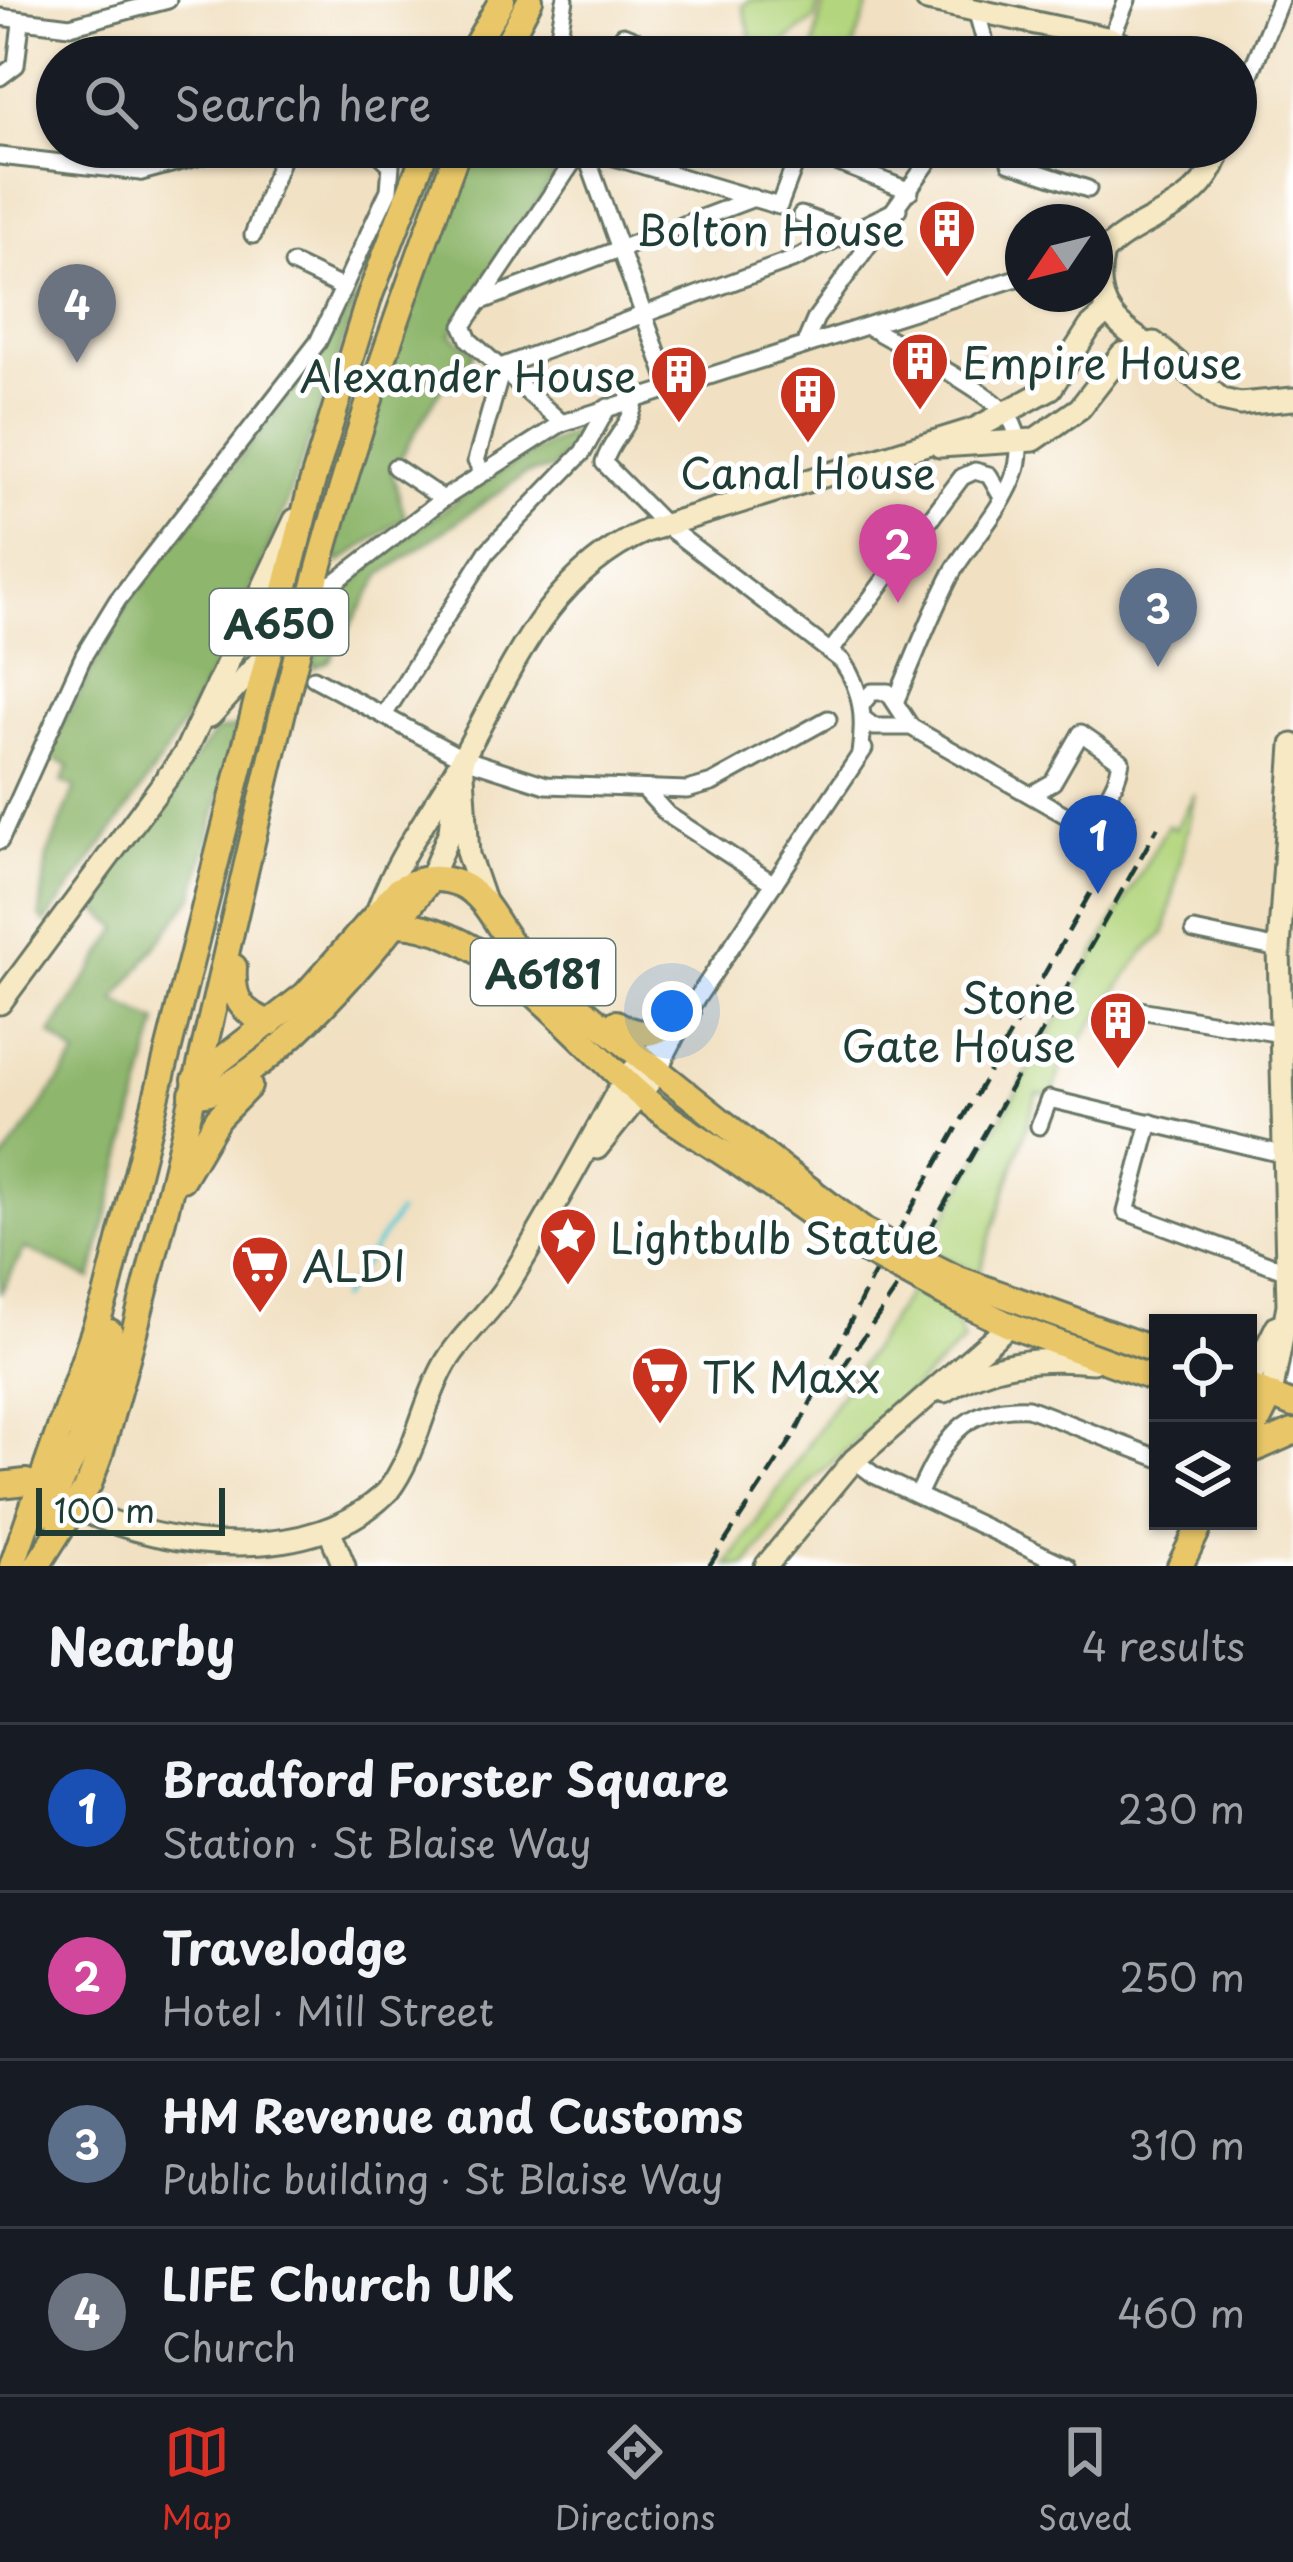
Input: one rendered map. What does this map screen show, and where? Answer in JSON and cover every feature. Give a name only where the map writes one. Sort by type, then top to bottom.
[{"type":"main road","points":[[481,36],[502,0]]},
{"type":"main road","points":[[511,36],[530,0]]},
{"type":"main road","name":"A650","points":[[37,1566],[310,487],[419,168]]},
{"type":"main road","points":[[397,224],[428,185],[434,168]]},
{"type":"main road","name":"A650","points":[[12,1566],[111,1417],[191,1088],[238,923],[310,601],[379,370],[451,168]]},
{"type":"main road","points":[[273,647],[310,601]]},
{"type":"main road","points":[[191,1088],[346,952],[379,907],[423,883]]},
{"type":"main road","points":[[164,1052],[191,1088],[223,1091],[338,994],[399,924],[423,883]]},
{"type":"main road","name":"A6181","points":[[423,883],[460,884],[487,908],[517,951],[568,993],[640,1075]]},
{"type":"main road","name":"A6181","points":[[423,883],[475,946],[854,1245],[950,1286],[1149,1349]]},
{"type":"main road","points":[[238,923],[232,995],[240,1006],[270,1023]]},
{"type":"main road","name":"A6181","points":[[399,924],[433,926],[475,946]]},
{"type":"main road","points":[[568,993],[640,1036],[654,1034],[687,1013]]},
{"type":"main road","points":[[156,1235],[194,1154],[218,1118],[296,1039],[309,1017]]},
{"type":"main road","name":"A650","points":[[57,1496],[80,1444],[163,1136],[191,1088]]},
{"type":"main road","name":"A6181","points":[[950,1286],[969,1306],[1009,1325],[1149,1377]]},
{"type":"main road","points":[[1009,1325],[1054,1316]]},
{"type":"main road","points":[[1257,1448],[1293,1431],[1262,1400]]},
{"type":"main road","points":[[0,1485],[26,1481],[57,1496]]},
{"type":"main road","points":[[1180,1566],[1198,1530]]},
{"type":"street","points":[[0,17],[21,23],[105,21],[168,0]]},
{"type":"street","points":[[559,36],[565,0]]},
{"type":"street","points":[[927,0],[1098,36]]},
{"type":"street","points":[[1112,36],[1127,0]]},
{"type":"street","points":[[1257,57],[1280,0]]},
{"type":"street","points":[[973,8],[984,36]]},
{"type":"street","points":[[0,77],[16,65],[21,23]]},
{"type":"street","points":[[0,156],[36,160]]},
{"type":"street","points":[[106,168],[141,172],[156,168]]},
{"type":"street","points":[[140,168],[141,172]]},
{"type":"street","points":[[253,235],[278,168]]},
{"type":"street","points":[[0,842],[84,655],[117,602],[318,342],[388,190],[391,168]]},
{"type":"street","points":[[562,423],[469,340],[464,326],[568,168]]},
{"type":"street","points":[[590,168],[670,387]]},
{"type":"street","points":[[668,168],[778,206],[792,168]]},
{"type":"street","points":[[851,168],[910,191]]},
{"type":"street","points":[[804,346],[816,318],[925,168]]},
{"type":"street","points":[[1022,168],[1088,189]]},
{"type":"street","points":[[1113,246],[1171,212],[1209,168]]},
{"type":"street","points":[[479,302],[754,198]]},
{"type":"street","points":[[503,366],[645,315],[898,209]]},
{"type":"street","points":[[801,214],[850,233]]},
{"type":"street","points":[[292,264],[343,288]]},
{"type":"street","points":[[310,601],[443,499],[562,423],[1005,282]]},
{"type":"street","points":[[379,907],[418,825],[460,763],[553,599],[604,553],[665,525],[928,446],[1013,428],[1051,388],[1090,327],[1107,312],[1117,325],[1231,403],[1293,399]]},
{"type":"street","points":[[869,327],[1013,428],[1044,435],[1080,408],[1122,353],[1143,347],[1163,354]]},
{"type":"street","points":[[483,473],[476,461],[503,366]]},
{"type":"street","points":[[635,399],[633,417],[608,448],[604,463],[665,525],[831,651],[855,680],[873,720]]},
{"type":"street","points":[[384,716],[487,552],[583,452],[608,407]]},
{"type":"street","points":[[928,446],[1013,428]]},
{"type":"street","points":[[57,1496],[155,1539],[206,1550],[255,1553],[333,1539],[387,1492],[404,1465],[444,1365],[496,1301],[548,1209],[775,884],[860,754],[873,720],[908,673],[955,568],[1003,500],[1013,428]]},
{"type":"street","points":[[395,467],[443,499]]},
{"type":"street","points":[[831,651],[971,471],[994,480],[1003,500]]},
{"type":"street","points":[[197,729],[310,487]]},
{"type":"street","points":[[0,1003],[197,729],[273,647]]},
{"type":"street","points":[[314,678],[460,763],[546,785],[686,790],[712,783],[828,719]]},
{"type":"street","points":[[855,680],[888,697],[911,728]]},
{"type":"street","points":[[873,720],[895,718],[888,697]]},
{"type":"street","points":[[873,720],[911,728],[1069,817],[1086,817],[1098,808],[1120,760],[1081,733],[1053,782],[1032,794]]},
{"type":"street","points":[[1262,1400],[1290,1305],[1281,1034],[1286,981],[1279,949],[1293,745]]},
{"type":"street","points":[[423,883],[450,831],[460,763]]},
{"type":"street","points":[[460,763],[468,855],[487,908]]},
{"type":"street","points":[[644,789],[668,814],[775,884]]},
{"type":"street","points":[[418,825],[423,883]]},
{"type":"street","points":[[1194,931],[1279,949]]},
{"type":"street","points":[[1128,1008],[1281,1034]]},
{"type":"street","points":[[1039,1126],[1049,1099],[1286,1155]]},
{"type":"street","points":[[1150,1122],[1126,1212],[1287,1271]]},
{"type":"street","points":[[1257,1343],[1290,1305]]},
{"type":"street","points":[[1262,1400],[1290,1305]]},
{"type":"street","points":[[968,1358],[978,1336],[969,1306]]},
{"type":"street","points":[[766,1566],[854,1460],[1009,1325]]},
{"type":"street","points":[[1284,1330],[1293,1367]]},
{"type":"street","points":[[886,1434],[986,1370],[1028,1360],[1112,1364]]},
{"type":"street","points":[[918,1495],[951,1431],[968,1417],[1008,1407],[1040,1412],[1149,1454]]},
{"type":"street","points":[[854,1460],[1067,1566]]},
{"type":"street","points":[[333,1539],[344,1566]]},
{"type":"green space","points":[[749,0],[819,0],[815,19],[793,36],[751,36],[743,6]]},
{"type":"green space","points":[[824,0],[870,1],[858,36],[816,36]]},
{"type":"green space","points":[[460,168],[559,168],[451,334],[474,352],[452,388],[444,384],[392,472],[405,517],[339,563],[339,536],[349,489]]},
{"type":"green space","points":[[360,291],[282,515],[236,624],[180,729],[45,923],[40,916],[47,857],[75,788],[62,782],[69,766],[46,755],[129,601],[319,356]]},
{"type":"green space","points":[[586,426],[552,469],[525,474],[382,574],[329,661],[313,668],[322,607],[481,484]]},
{"type":"green space","points":[[238,727],[194,895],[115,1001],[158,1022],[91,1279],[25,1248],[0,1294],[0,1165],[77,1056],[51,1034],[119,928],[86,901],[216,731]]},
{"type":"green space","points":[[1195,794],[1165,933],[1143,953],[1059,1072],[1053,1095],[1037,1094],[979,1273],[927,1249],[1168,825],[1175,829]]},
{"type":"green space","points":[[910,1291],[952,1311],[964,1341],[811,1482],[746,1566],[727,1566]]},
{"type":"waterway","points":[[340,1299],[398,1213]]},
{"type":"railway","points":[[709,1566],[795,1434],[871,1280],[1135,814]]},
{"type":"railway","points":[[841,1370],[894,1293],[1158,827]]},
{"type":"place","name":"Bolton House","points":[[947,279]]},
{"type":"place","name":"LIFE Church UK","points":[[77,363]]},
{"type":"place","name":"Empire House","points":[[920,412]]},
{"type":"place","name":"Alexander House","points":[[679,425]]},
{"type":"place","name":"Canal House","points":[[808,445]]},
{"type":"place","name":"Travelodge","points":[[898,603]]},
{"type":"place","name":"HM Revenue and Customs","points":[[1158,667]]},
{"type":"place","name":"Bradford Forster Square","points":[[1098,894]]},
{"type":"place","name":"Stone Gate House","points":[[1118,1071]]},
{"type":"place","name":"Lightbulb Statue","points":[[568,1287]]},
{"type":"place","name":"ALDI","points":[[260,1315]]},
{"type":"place","name":"TK Maxx","points":[[660,1426]]}]
